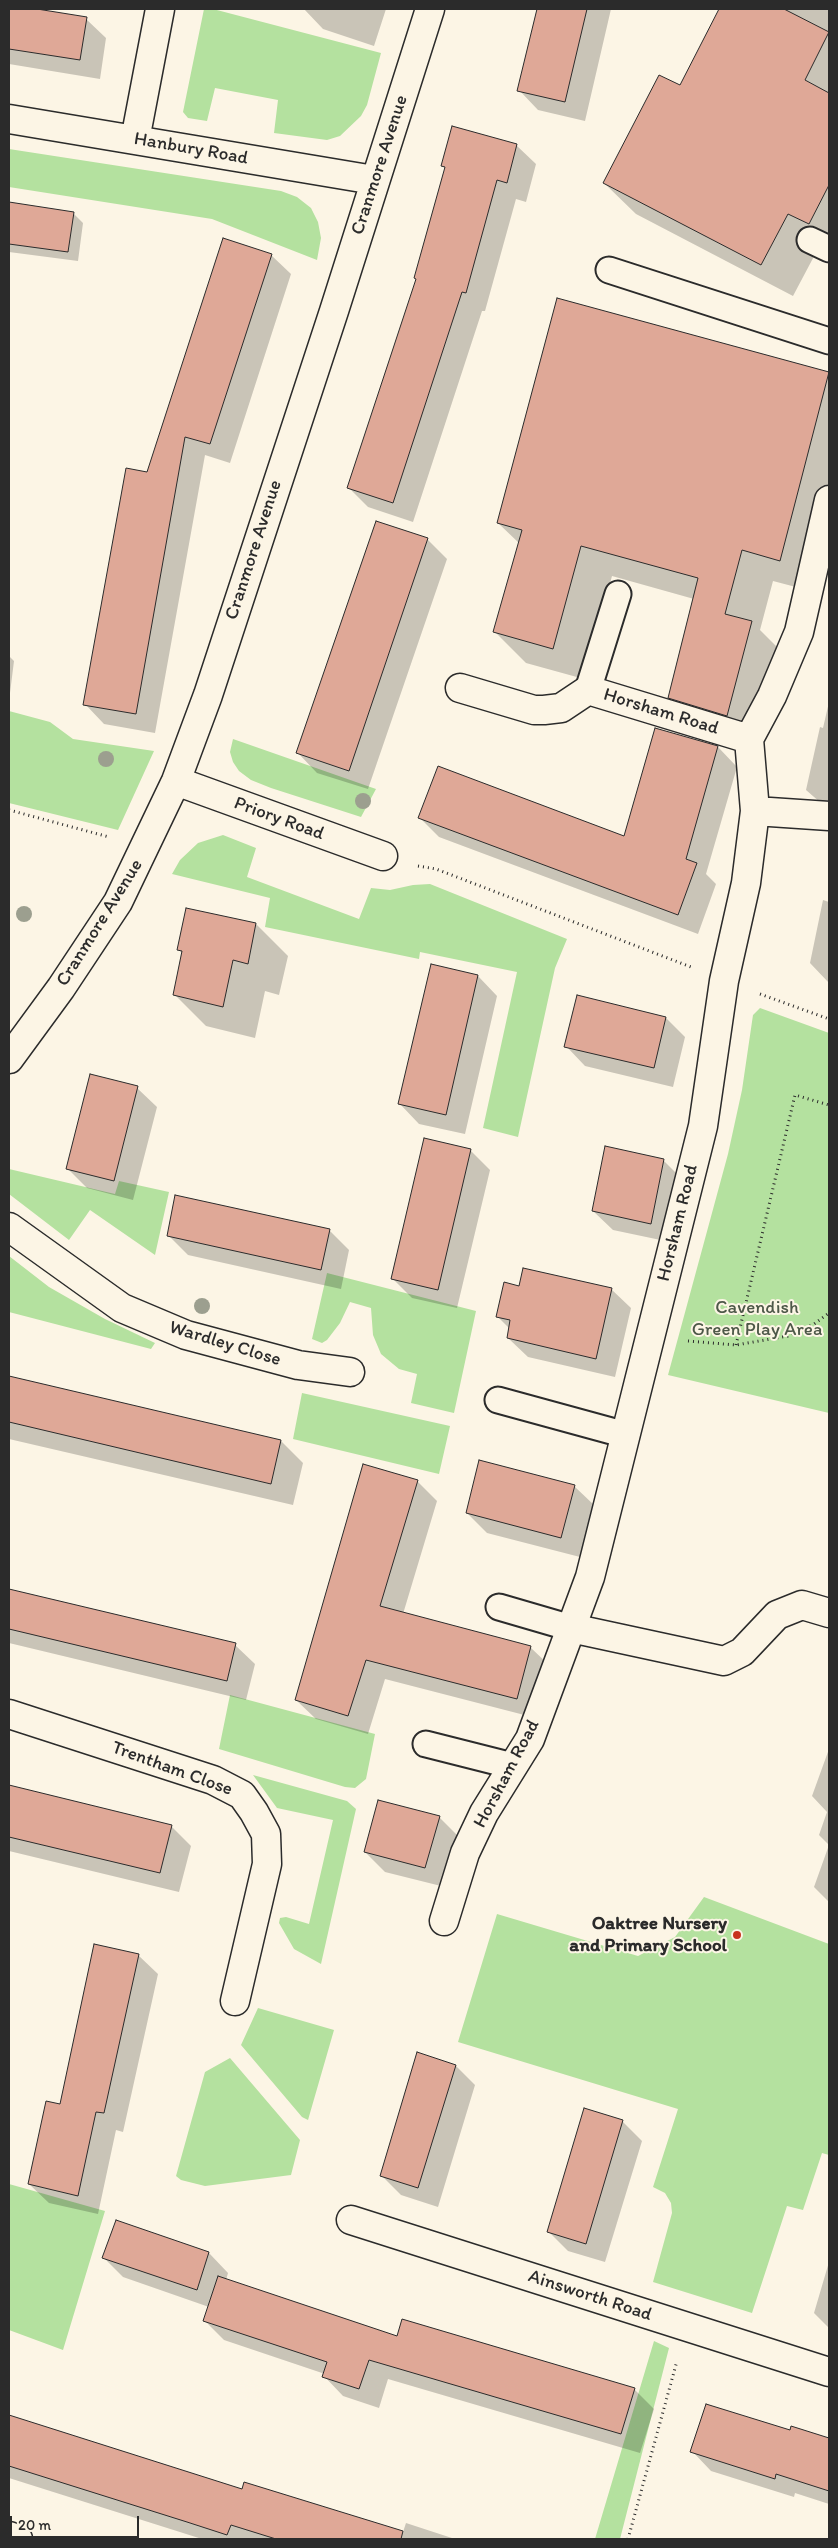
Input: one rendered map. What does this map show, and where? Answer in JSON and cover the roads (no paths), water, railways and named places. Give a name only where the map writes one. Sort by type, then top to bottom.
[{"type":"street","points":[[136,140],[160,9]]},
{"type":"street","name":"Cranmore Avenue","points":[[9,1058],[118,902],[176,781],[208,695],[334,311],[374,180],[430,9]]},
{"type":"street","name":"Hanbury Road","points":[[9,119],[374,180]]},
{"type":"street","points":[[749,739],[772,696],[799,632],[821,566],[829,500]]},
{"type":"street","name":"Horsham Road","points":[[444,1920],[466,1853],[484,1813],[530,1739],[590,1577],[703,1126],[724,980],[746,882],[754,811],[749,739],[588,690],[561,708],[534,710],[460,688]]},
{"type":"street","name":"Priory Road","points":[[176,781],[383,856]]},
{"type":"street","points":[[754,811],[829,816]]},
{"type":"street","name":"Wardley Close","points":[[9,1227],[122,1308],[186,1336],[298,1365],[350,1372]]},
{"type":"street","points":[[571,1628],[724,1662],[742,1652],[777,1615],[802,1605],[829,1613]]},
{"type":"street","name":"Trentham Close","points":[[9,1714],[213,1780],[242,1795],[266,1834],[267,1864],[235,2001]]},
{"type":"street","name":"Ainsworth Road","points":[[351,2220],[829,2372]]},
{"type":"street","points":[[9,2536],[18,2539]]},
{"type":"lane","points":[[609,270],[829,341]]},
{"type":"lane","points":[[588,690],[618,594]]},
{"type":"lane","points":[[498,1400],[626,1435]]},
{"type":"lane","points":[[499,1607],[571,1628]]},
{"type":"lane","points":[[426,1744],[513,1766]]},
{"type":"place","name":"Oaktree Nursery and Primary School","points":[[737,1935]]},
{"type":"park label","name":"Cavendish Green Play Area","points":[[757,1319]]}]
